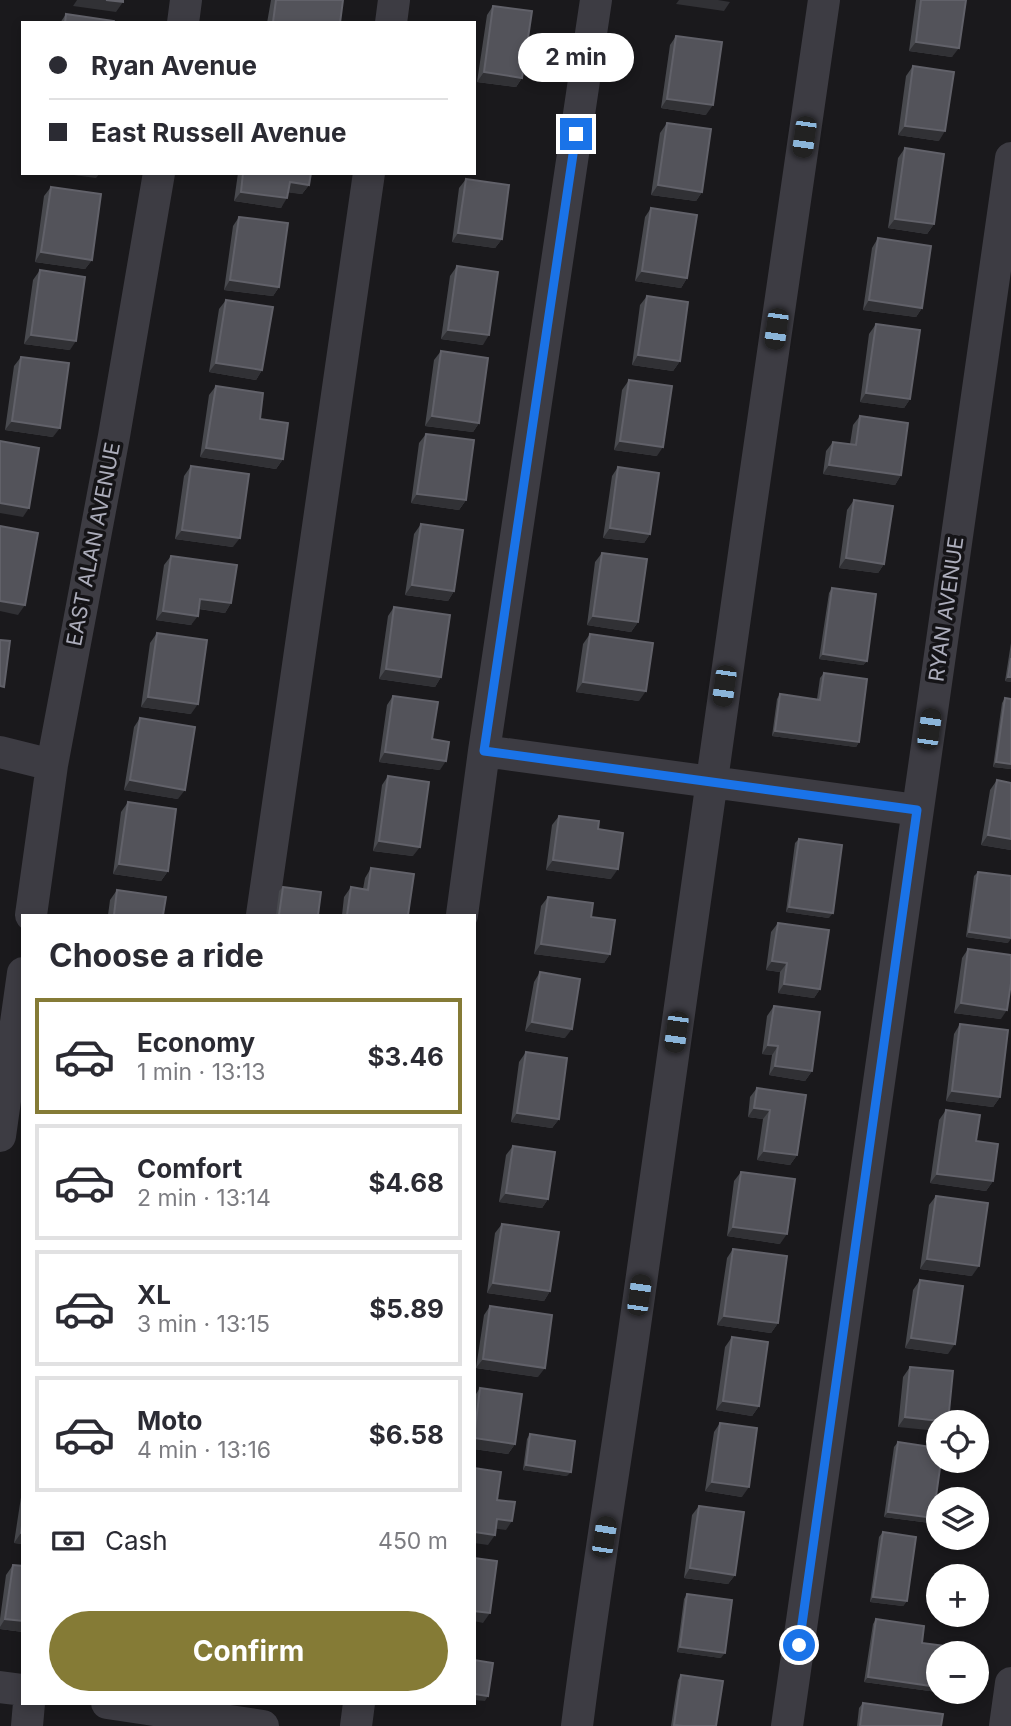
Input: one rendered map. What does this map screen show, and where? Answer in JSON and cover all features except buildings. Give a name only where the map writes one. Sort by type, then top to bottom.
[{"type":"street","points":[[183,21],[186,0]]},
{"type":"street","points":[[391,21],[394,0]]},
{"type":"street","points":[[462,914],[596,0]]},
{"type":"street","points":[[577,1726],[824,0]]},
{"type":"street","name":"RYAN AVENUE","points":[[787,1726],[1011,158]]},
{"type":"street","name":"EAST ALAN AVENUE","points":[[31,914],[52,765],[114,436],[159,175]]},
{"type":"street","points":[[262,914],[369,175]]},
{"type":"street","points":[[484,751],[917,810]]},
{"type":"street","points":[[0,752],[52,765]]},
{"type":"street","points":[[0,1136],[21,987]]},
{"type":"street","points":[[1005,1726],[1011,1683]]},
{"type":"street","points":[[0,1687],[21,1690]]},
{"type":"street","points":[[27,1726],[29,1705]]},
{"type":"street","points":[[356,1726],[359,1705]]},
{"type":"street","points":[[151,1706],[253,1725]]},
{"type":"route","points":[[576,134],[484,751],[917,810],[799,1645]]}]
